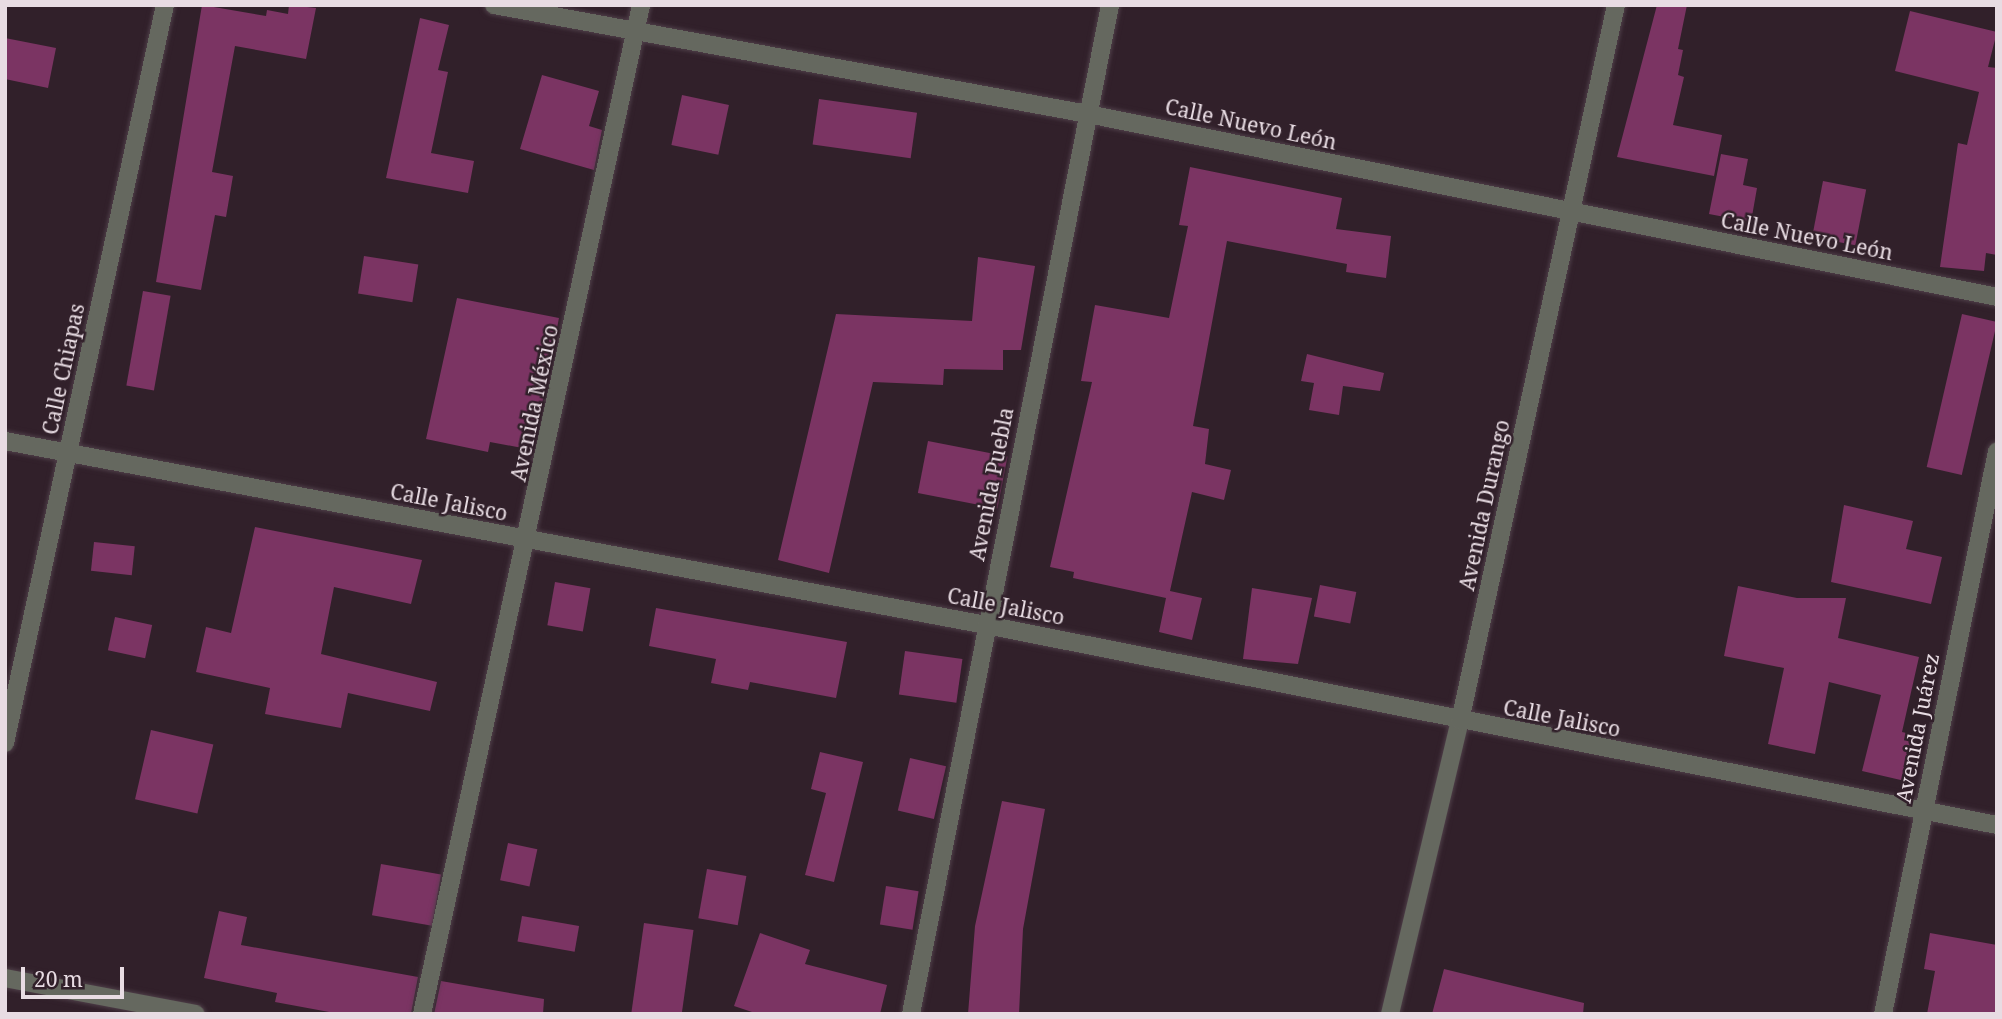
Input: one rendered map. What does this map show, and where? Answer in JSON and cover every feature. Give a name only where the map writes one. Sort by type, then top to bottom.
[{"type":"street","name":"Calle Chiapas","points":[[5,743],[165,5]]},
{"type":"street","name":"Calle Nuevo León","points":[[494,5],[1088,114],[1997,297]]},
{"type":"street","name":"Avenida México","points":[[422,1014],[529,541],[641,5]]},
{"type":"street","name":"Avenida Puebla","points":[[911,1014],[1110,5]]},
{"type":"street","name":"Avenida Durango","points":[[1390,1014],[1460,721],[1616,5]]},
{"type":"street","name":"Calle Jalisco","points":[[5,441],[986,625],[1460,721],[1997,825]]},
{"type":"street","name":"Avenida Juárez","points":[[1882,1014],[1997,451]]},
{"type":"street","points":[[5,978],[196,1014]]},
{"type":"building","points":[[202,5],[266,16],[267,10],[288,14],[289,5],[316,8],[306,59],[235,46],[212,172],[233,176],[226,217],[215,215],[201,290],[156,282]]},
{"type":"building","points":[[1657,5],[1687,5],[1678,49],[1683,50],[1678,75],[1684,77],[1673,125],[1722,135],[1714,176],[1617,157]]},
{"type":"building","points":[[1910,11],[1997,32],[1988,67],[1997,68],[1997,255],[1986,253],[1984,271],[1940,267],[1958,143],[1967,145],[1979,92],[1895,71]]},
{"type":"building","points":[[420,18],[449,25],[438,70],[448,72],[431,153],[474,161],[468,193],[386,178]]},
{"type":"building","points":[[5,38],[56,48],[48,88],[5,79]]},
{"type":"building","points":[[542,75],[599,91],[589,126],[602,130],[594,170],[520,149]]},
{"type":"building","points":[[682,95],[729,105],[718,155],[671,145]]},
{"type":"building","points":[[819,99],[917,113],[911,158],[813,145]]},
{"type":"building","points":[[1721,154],[1748,159],[1743,185],[1757,188],[1751,222],[1709,214]]},
{"type":"building","points":[[1190,167],[1342,198],[1336,229],[1391,236],[1386,278],[1346,272],[1347,264],[1227,241],[1193,426],[1209,429],[1205,464],[1231,470],[1224,500],[1192,492],[1170,591],[1202,598],[1192,640],[1159,632],[1166,598],[1073,578],[1074,572],[1050,567],[1092,382],[1081,381],[1095,305],[1169,318],[1188,226],[1179,225]]},
{"type":"building","points":[[1823,181],[1866,189],[1855,245],[1812,237]]},
{"type":"building","points":[[364,256],[418,265],[412,302],[358,294]]},
{"type":"building","points":[[978,257],[1035,266],[1021,350],[1003,350],[1003,370],[944,369],[943,385],[873,382],[829,573],[778,560],[836,314],[972,321]]},
{"type":"building","points":[[143,291],[171,296],[154,390],[126,386]]},
{"type":"building","points":[[457,298],[559,318],[533,450],[490,442],[488,452],[426,439]]},
{"type":"building","points":[[1962,314],[1997,322],[1962,475],[1927,467]]},
{"type":"building","points":[[1307,354],[1384,373],[1380,391],[1343,386],[1339,415],[1309,410],[1314,383],[1301,381]]},
{"type":"building","points":[[928,441],[1008,456],[997,508],[918,493]]},
{"type":"building","points":[[1844,505],[1913,521],[1906,549],[1942,557],[1931,604],[1831,582]]},
{"type":"building","points":[[255,527],[422,560],[411,604],[334,587],[321,654],[437,682],[430,711],[348,693],[341,728],[265,714],[270,688],[196,672],[206,627],[231,633]]},
{"type":"building","points":[[94,542],[135,546],[132,575],[91,571]]},
{"type":"building","points":[[555,582],[590,588],[583,632],[547,625]]},
{"type":"building","points":[[1320,585],[1356,592],[1350,623],[1314,616]]},
{"type":"building","points":[[1738,586],[1797,598],[1846,598],[1838,638],[1919,657],[1902,732],[1915,735],[1905,781],[1862,771],[1881,695],[1829,682],[1815,754],[1768,744],[1784,668],[1724,656]]},
{"type":"building","points":[[1252,588],[1312,598],[1298,664],[1243,659]]},
{"type":"building","points":[[656,608],[847,642],[836,698],[750,682],[748,690],[711,683],[716,659],[649,646]]},
{"type":"building","points":[[115,617],[152,625],[145,658],[108,650]]},
{"type":"building","points":[[905,651],[962,659],[956,703],[899,695]]},
{"type":"building","points":[[151,730],[213,744],[197,814],[135,799]]},
{"type":"building","points":[[820,752],[863,762],[834,882],[805,875],[826,793],[811,789]]},
{"type":"building","points":[[910,758],[946,766],[934,819],[898,811]]},
{"type":"building","points":[[1002,801],[1045,809],[1023,929],[1019,1014],[968,1014],[975,926]]},
{"type":"building","points":[[508,843],[537,849],[529,886],[500,880]]},
{"type":"building","points":[[381,864],[441,875],[432,926],[372,915]]},
{"type":"building","points":[[707,869],[746,876],[738,925],[698,918]]},
{"type":"building","points":[[886,886],[919,891],[912,930],[880,925]]},
{"type":"building","points":[[219,911],[247,917],[241,945],[418,977],[411,1014],[340,1014],[275,1002],[277,993],[204,978]]},
{"type":"building","points":[[522,916],[579,926],[575,952],[517,942]]},
{"type":"building","points":[[644,923],[694,930],[682,1014],[631,1014]]},
{"type":"building","points":[[760,933],[810,950],[805,964],[887,985],[880,1014],[758,1014],[734,1006]]},
{"type":"building","points":[[1930,933],[1997,945],[1997,1014],[1927,1014],[1935,971],[1924,969]]},
{"type":"building","points":[[1444,969],[1584,1003],[1583,1014],[1432,1014]]},
{"type":"building","points":[[441,981],[544,999],[543,1014],[434,1014]]}]
